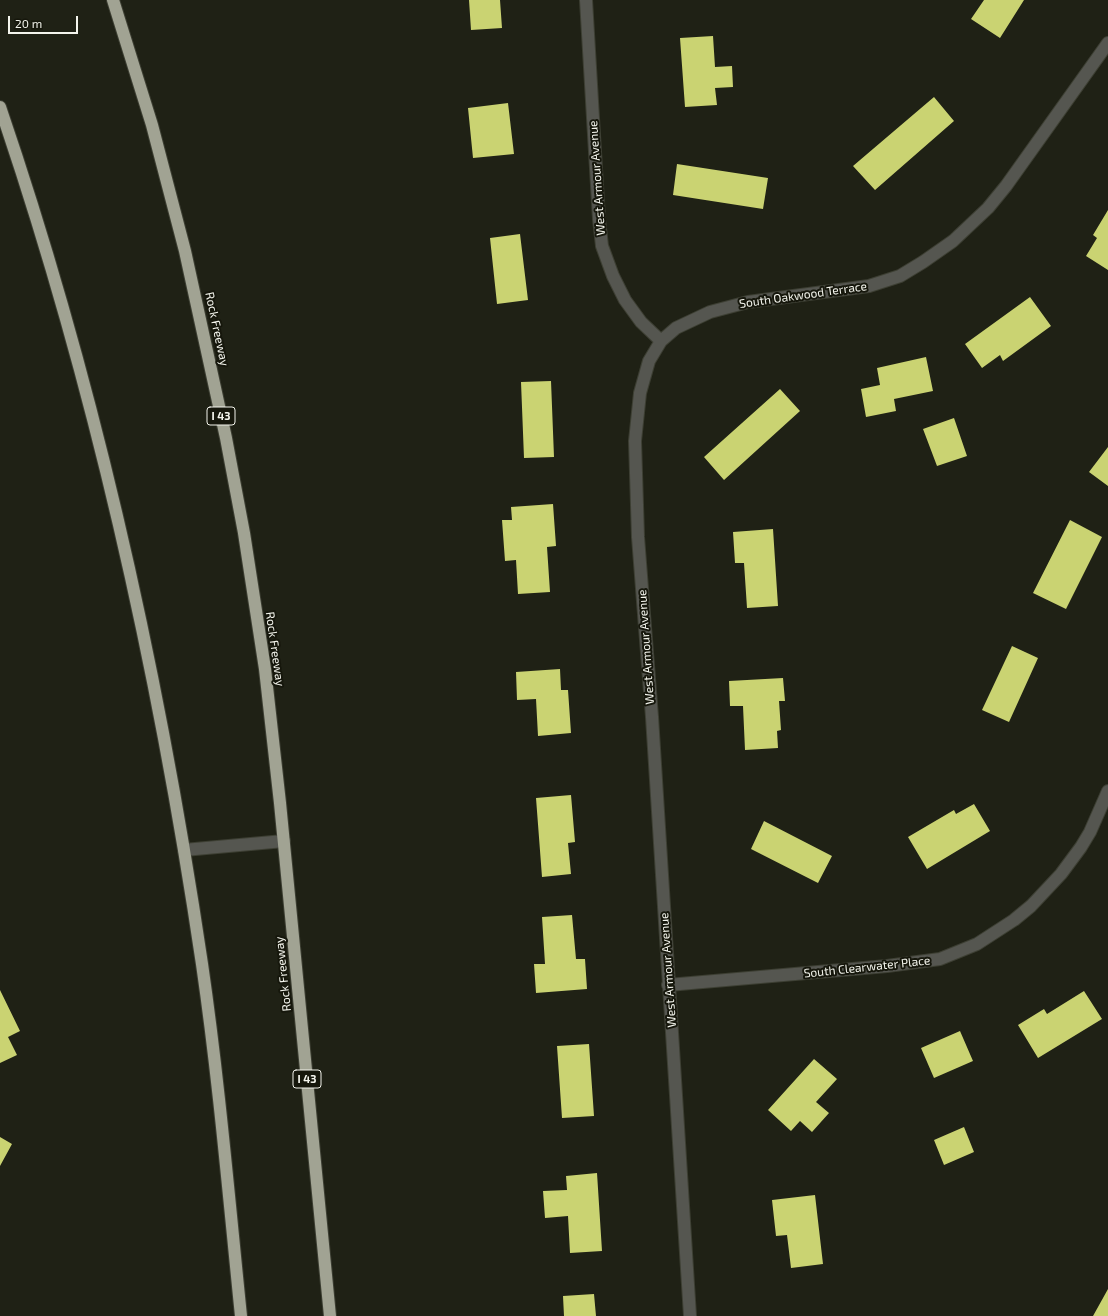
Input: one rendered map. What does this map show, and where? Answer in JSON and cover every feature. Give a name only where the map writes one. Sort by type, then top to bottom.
[{"type":"highway","name":"Rock Freeway","points":[[113,0],[152,125],[183,244],[226,438],[244,534],[265,669],[284,841],[330,1316]]},
{"type":"highway","points":[[0,107],[43,242],[84,384],[109,483],[149,660],[184,850],[206,998],[225,1156],[241,1316]]},
{"type":"street","name":"West Armour Avenue","points":[[586,0],[599,219],[602,246],[612,276],[625,300],[641,322],[661,340],[648,361],[640,394],[635,441],[638,538],[652,717],[690,1316]]},
{"type":"street","name":"South Oakwood Terrace","points":[[661,340],[676,328],[710,312],[748,302],[869,286],[900,276],[923,262],[953,241],[988,208],[1006,186],[1108,42]]},
{"type":"street","name":"South Clearwater Place","points":[[668,985],[887,966],[940,959],[977,944],[1014,920],[1031,906],[1061,874],[1090,832],[1108,791]]},
{"type":"street","points":[[184,850],[284,841]]},
{"type":"building","points":[[469,0],[500,0],[502,28],[471,30]]},
{"type":"building","points":[[984,0],[1024,0],[1000,38],[971,19]]},
{"type":"building","points":[[713,36],[715,67],[732,66],[733,87],[715,88],[717,105],[685,107],[680,38]]},
{"type":"building","points":[[934,97],[954,121],[875,190],[853,166]]},
{"type":"building","points":[[508,103],[514,154],[473,158],[468,108]]},
{"type":"building","points":[[677,164],[768,178],[763,209],[673,195]]},
{"type":"building","points":[[1108,210],[1108,270],[1086,256],[1097,238],[1093,235]]},
{"type":"building","points":[[520,234],[528,300],[497,304],[490,238]]},
{"type":"building","points":[[1030,297],[1051,326],[1003,361],[1000,355],[982,368],[965,344]]},
{"type":"building","points":[[926,357],[933,391],[894,399],[896,411],[866,417],[861,389],[880,385],[877,368]]},
{"type":"building","points":[[551,381],[554,457],[524,458],[521,382]]},
{"type":"building","points":[[780,389],[800,411],[724,480],[704,457]]},
{"type":"building","points":[[954,418],[967,456],[937,466],[923,429]]},
{"type":"building","points":[[1108,447],[1108,486],[1089,472]]},
{"type":"building","points":[[553,504],[556,546],[547,547],[550,592],[518,594],[516,560],[505,561],[502,520],[512,520],[511,507]]},
{"type":"building","points":[[1070,520],[1102,537],[1066,609],[1033,593]]},
{"type":"building","points":[[773,529],[778,606],[747,608],[744,563],[735,563],[733,532]]},
{"type":"building","points":[[1012,646],[1038,658],[1009,722],[982,710]]},
{"type":"building","points":[[560,669],[561,690],[568,690],[571,733],[538,736],[536,699],[517,700],[516,672]]},
{"type":"building","points":[[783,678],[785,701],[779,701],[781,730],[777,731],[778,748],[745,750],[743,706],[730,706],[729,681]]},
{"type":"building","points":[[571,795],[575,842],[568,843],[571,874],[542,877],[536,798]]},
{"type":"building","points":[[974,804],[990,831],[927,869],[908,837],[954,810],[956,814]]},
{"type":"building","points":[[764,821],[832,856],[818,883],[751,849]]},
{"type":"building","points":[[572,915],[576,959],[585,959],[587,989],[536,993],[534,964],[545,964],[542,917]]},
{"type":"building","points":[[0,990],[20,1031],[8,1037],[17,1055],[0,1063]]},
{"type":"building","points":[[1084,991],[1102,1019],[1038,1058],[1018,1025],[1044,1009],[1047,1014]]},
{"type":"building","points":[[960,1031],[973,1061],[934,1078],[921,1048]]},
{"type":"building","points":[[589,1044],[594,1116],[562,1118],[557,1046]]},
{"type":"building","points":[[814,1059],[837,1079],[816,1102],[829,1113],[812,1132],[800,1121],[791,1131],[768,1110]]},
{"type":"building","points":[[964,1127],[974,1152],[944,1165],[934,1140]]},
{"type":"building","points":[[0,1137],[12,1144],[0,1166]]},
{"type":"building","points":[[597,1173],[602,1251],[570,1253],[568,1216],[545,1218],[543,1191],[567,1190],[566,1176]]},
{"type":"building","points":[[815,1195],[823,1264],[791,1268],[787,1235],[776,1236],[772,1200]]},
{"type":"building","points":[[1108,1289],[1108,1316],[1093,1316]]},
{"type":"building","points":[[594,1294],[596,1316],[564,1316],[563,1296]]}]
